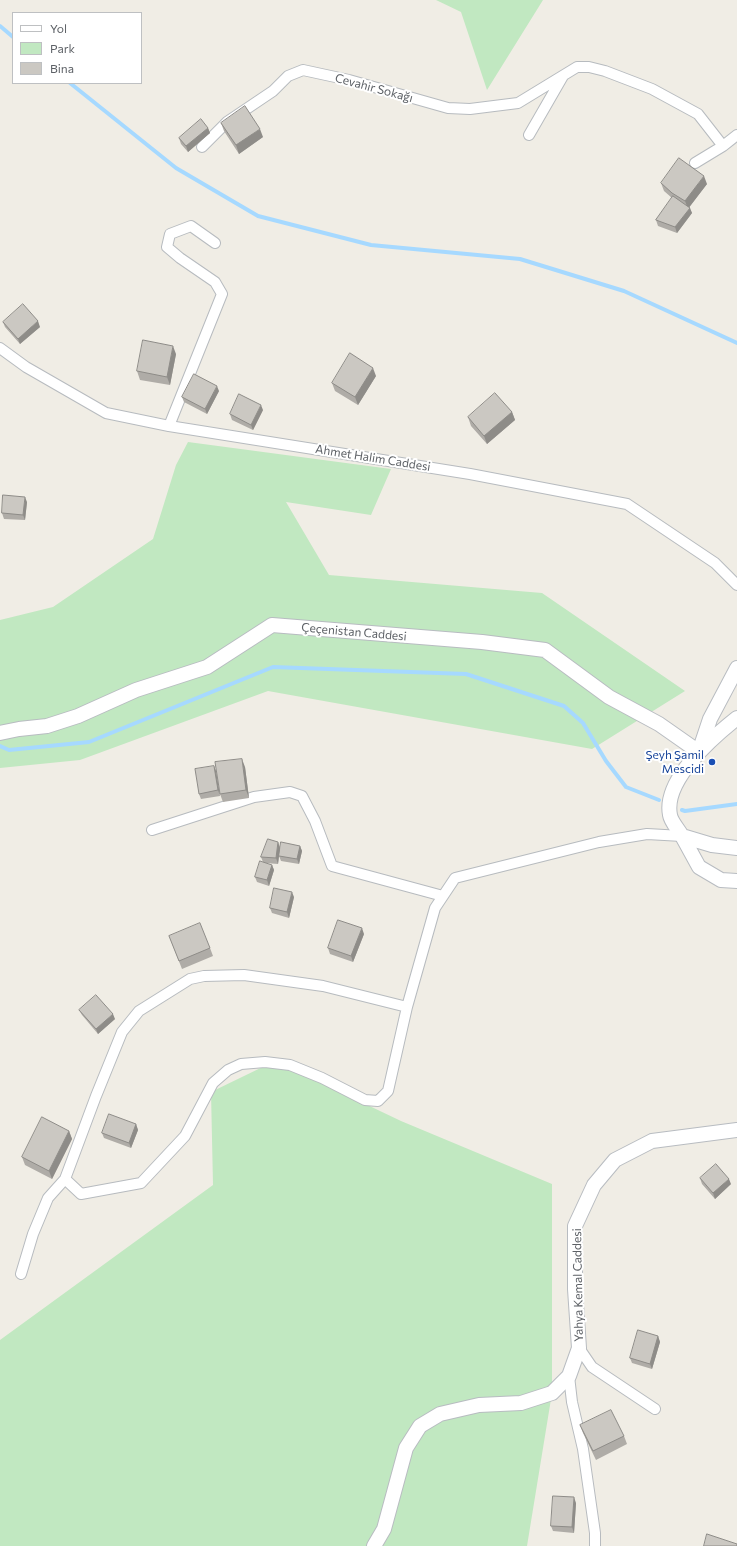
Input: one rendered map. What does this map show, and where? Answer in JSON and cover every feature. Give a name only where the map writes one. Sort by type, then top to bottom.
[{"type":"street","name":"Cevahir Sokağı","points":[[202,147],[227,122],[273,91],[288,76],[303,70],[349,80],[448,108],[470,109],[518,103],[577,67],[590,67],[652,89],[698,114],[723,146]]},
{"type":"street","points":[[529,135],[564,75]]},
{"type":"street","points":[[695,163],[723,146],[737,135]]},
{"type":"street","points":[[169,426],[222,294],[215,282],[180,258],[167,247],[170,234],[191,226],[216,243]]},
{"type":"street","name":"Ahmet Halim Caddesi","points":[[0,348],[26,367],[106,413],[169,426],[470,474],[627,504],[715,563],[737,585]]},
{"type":"street","name":"Çeçenistan Caddesi","points":[[0,733],[47,726],[78,716],[136,690],[207,667],[272,625],[482,642],[546,650],[609,697],[659,724],[699,752]]},
{"type":"street","points":[[699,752],[710,719],[737,668]]},
{"type":"street","points":[[737,718],[699,752],[682,773],[671,794],[670,816],[699,867],[721,880],[737,881]]},
{"type":"street","points":[[152,830],[254,797],[290,792],[302,796],[315,822],[332,866],[443,896]]},
{"type":"street","points":[[65,1179],[81,1194],[142,1184],[185,1136],[213,1084],[228,1070],[241,1064],[265,1062],[290,1065],[322,1078],[365,1100],[378,1101],[388,1091],[407,1007],[436,908],[456,878],[599,842],[647,834],[682,836],[712,845],[737,848]]},
{"type":"street","points":[[21,1274],[33,1234],[48,1198],[65,1179],[122,1032],[139,1011],[190,979],[204,976],[244,975],[323,986],[407,1007]]},
{"type":"street","name":"Yahya Kemal Caddesi","points":[[374,1546],[384,1530],[406,1448],[420,1426],[440,1414],[479,1405],[521,1403],[552,1393],[569,1376],[579,1348],[575,1289],[575,1226],[594,1185],[615,1160],[652,1142],[737,1130]]},
{"type":"street","points":[[579,1348],[592,1367],[655,1409]]},
{"type":"street","points":[[569,1376],[572,1402],[583,1449],[595,1533],[595,1546]]},
{"type":"green space","points":[[436,0],[543,0],[487,90],[461,12]]},
{"type":"green space","points":[[188,442],[391,469],[371,515],[286,502],[329,575],[542,593],[685,691],[592,749],[268,691],[80,760],[0,768],[0,620],[53,607],[153,539],[176,465]]},
{"type":"green space","points":[[275,1061],[401,1121],[552,1184],[552,1393],[527,1546],[0,1546],[0,1340],[213,1185],[211,1092]]},
{"type":"building","points":[[245,106],[260,129],[236,145],[221,123]]},
{"type":"building","points":[[201,119],[208,128],[186,146],[179,138]]},
{"type":"building","points":[[679,158],[704,176],[685,201],[672,193],[661,183]]},
{"type":"building","points":[[673,196],[690,208],[675,227],[656,220]]},
{"type":"building","points":[[23,304],[38,321],[18,339],[3,322]]},
{"type":"building","points":[[143,340],[173,346],[167,377],[137,371]]},
{"type":"building","points":[[350,353],[373,368],[355,397],[332,383]]},
{"type":"building","points":[[194,374],[217,386],[205,409],[182,397]]},
{"type":"building","points":[[495,393],[512,412],[484,436],[468,417]]},
{"type":"building","points":[[239,394],[261,405],[251,425],[230,414]]},
{"type":"building","points":[[3,495],[25,497],[23,515],[2,513]]},
{"type":"building","points":[[242,759],[246,790],[220,794],[215,762]]},
{"type":"building","points":[[214,766],[218,790],[199,794],[195,769]]},
{"type":"building","points":[[268,839],[278,842],[276,858],[261,857]]},
{"type":"building","points":[[281,842],[300,846],[297,859],[279,856]]},
{"type":"building","points":[[260,861],[272,865],[267,880],[255,877]]},
{"type":"building","points":[[274,888],[292,892],[287,912],[270,908]]},
{"type":"building","points":[[338,920],[362,928],[351,956],[328,948]]},
{"type":"building","points":[[200,923],[210,948],[179,961],[169,936]]},
{"type":"building","points":[[96,995],[113,1014],[96,1029],[79,1010]]},
{"type":"building","points":[[109,1114],[136,1124],[129,1143],[102,1133]]},
{"type":"building","points":[[42,1117],[69,1131],[49,1171],[22,1157]]},
{"type":"building","points":[[716,1164],[729,1179],[713,1193],[700,1178]]},
{"type":"building","points":[[638,1330],[658,1336],[650,1364],[630,1358]]},
{"type":"building","points":[[611,1410],[624,1436],[593,1451],[580,1425]]},
{"type":"building","points":[[553,1496],[574,1497],[572,1527],[551,1526]]},
{"type":"building","points":[[707,1534],[737,1544],[737,1546],[704,1546]]},
{"type":"waterway","points":[[0,26],[12,36]]},
{"type":"waterway","points":[[71,84],[176,168],[258,216],[371,245],[520,259],[624,291],[737,343]]},
{"type":"waterway","points":[[0,746],[9,750],[89,742],[273,667],[466,674],[564,706],[583,723],[606,761],[626,787],[659,800]]},
{"type":"waterway","points":[[682,810],[685,811],[737,804]]},
{"type":"place","name":"Şeyh Şamil Mescidi","points":[[712,762]]}]
